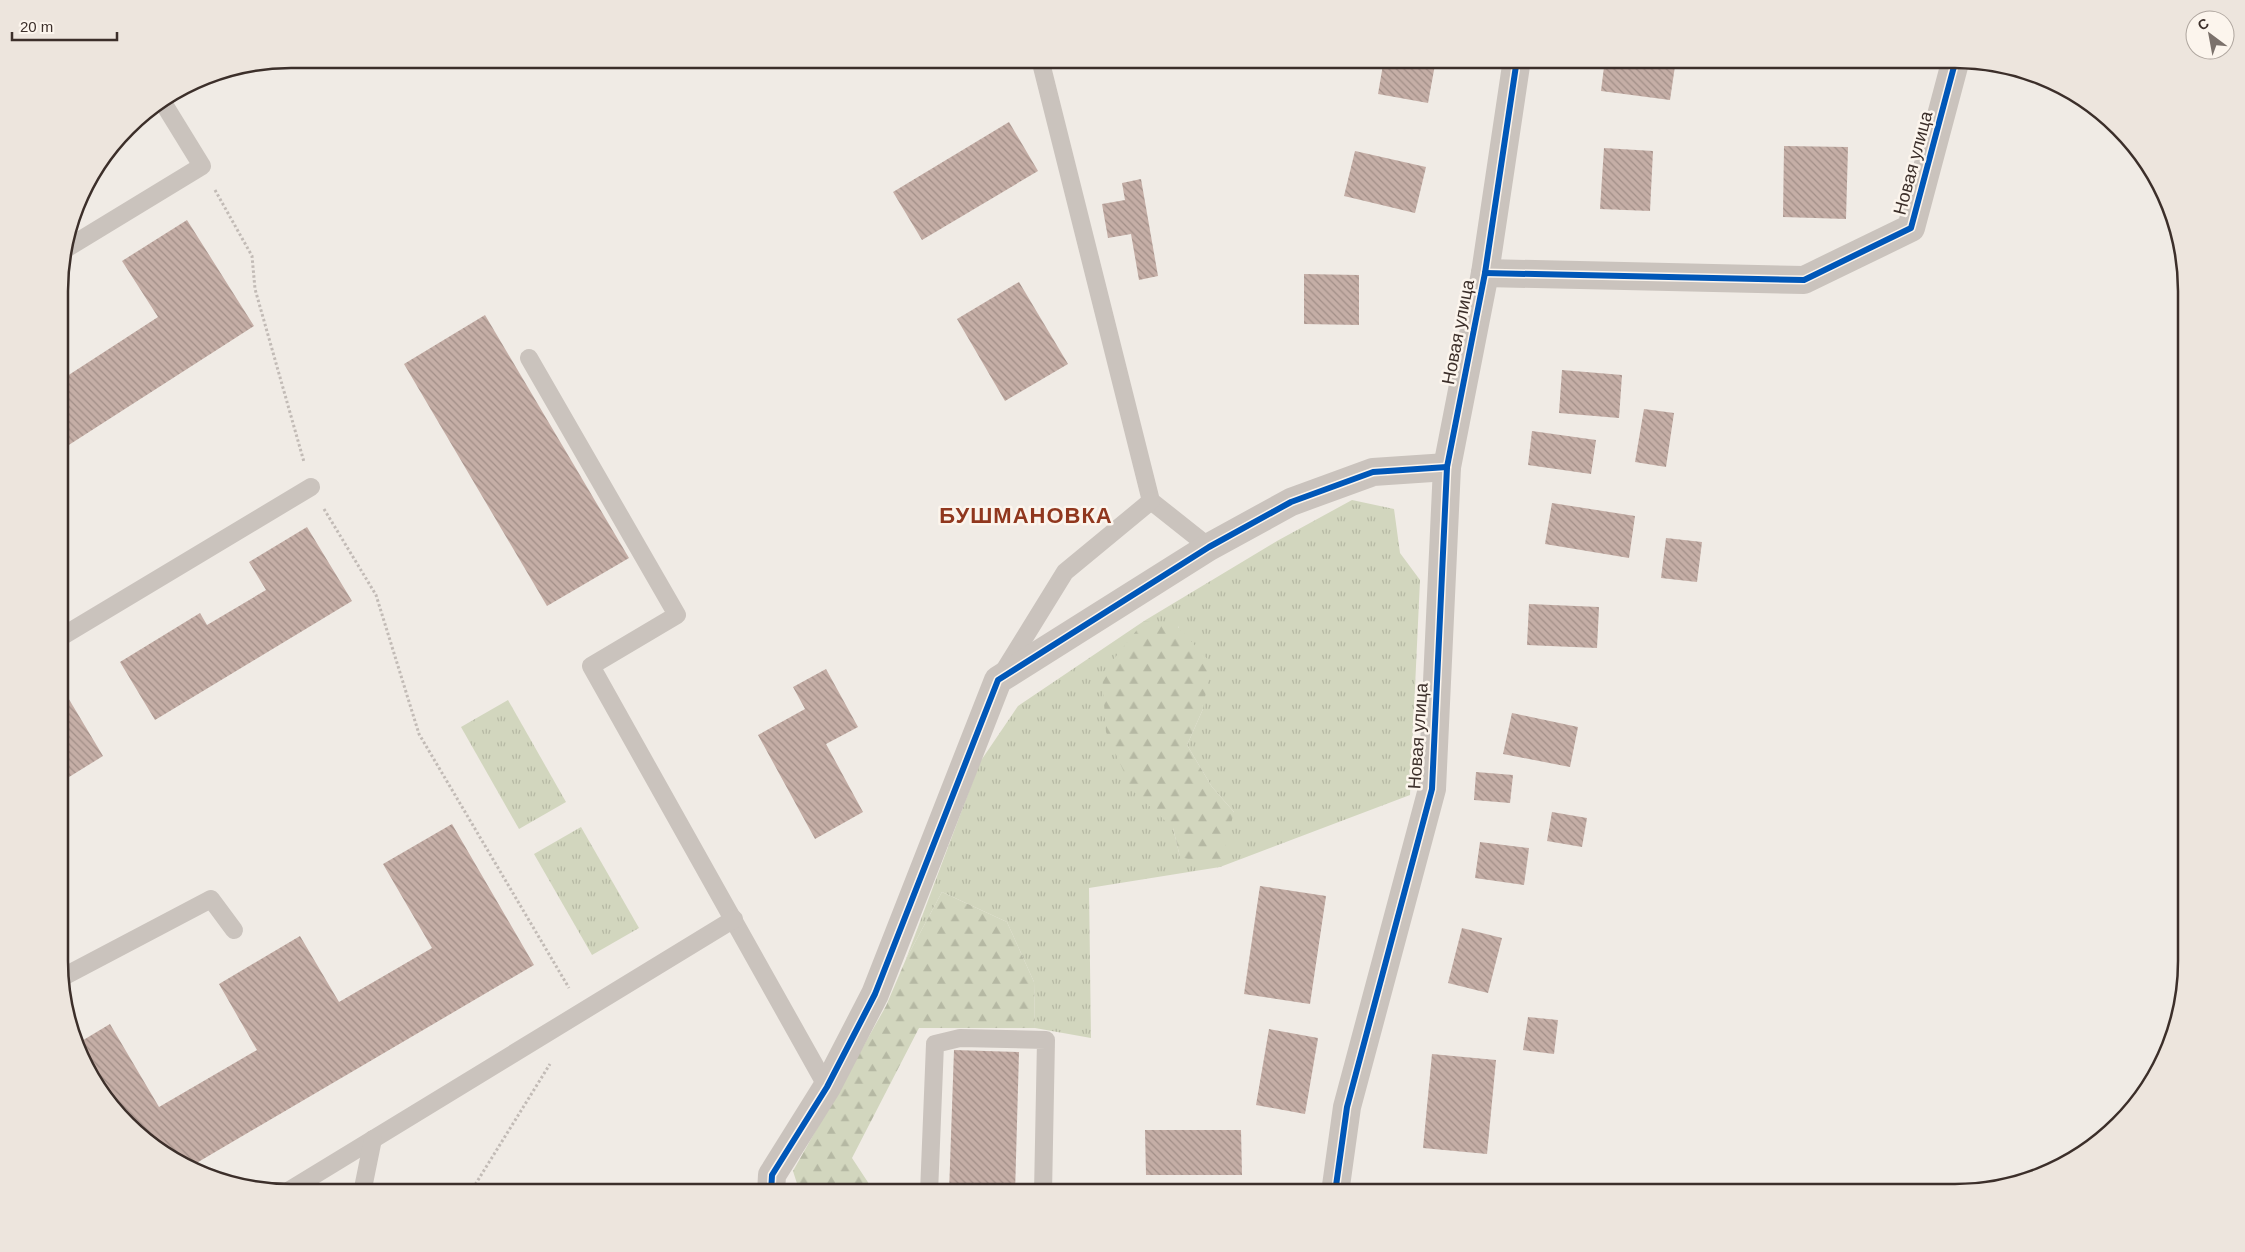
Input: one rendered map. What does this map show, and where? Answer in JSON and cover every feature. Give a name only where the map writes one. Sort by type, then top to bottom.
[{"type":"street","name":"Новая улица","points":[[1336,1184],[1347,1107],[1432,789],[1447,468],[1485,273],[1516,68]]},
{"type":"street","name":"Новая улица","points":[[1485,273],[1804,280],[1911,228],[1954,68]]},
{"type":"street","points":[[772,1184],[772,1175],[827,1087],[875,994],[998,680],[1209,547],[1291,502],[1373,472],[1447,468]]},
{"type":"lane","points":[[1042,68],[1151,501],[1209,547]]},
{"type":"lane","points":[[72,245],[202,166],[165,106]]},
{"type":"lane","points":[[529,358],[677,616],[591,666],[827,1087]]},
{"type":"lane","points":[[68,633],[311,487]]},
{"type":"lane","points":[[998,680],[1065,572],[1151,501]]},
{"type":"lane","points":[[68,974],[211,899],[234,930]]},
{"type":"lane","points":[[298,1184],[734,919]]},
{"type":"lane","points":[[929,1184],[935,1044],[960,1038],[1046,1040],[1044,1184]]},
{"type":"lane","points":[[364,1184],[373,1139]]},
{"type":"path","points":[[202,166],[252,256],[255,289],[311,487],[376,596],[419,734],[583,1012]]},
{"type":"path","points":[[476,1184],[552,1061]]},
{"type":"green space","points":[[1352,500],[1394,509],[1400,553],[1420,580],[1410,795],[1220,867],[1089,888],[1091,1038],[1035,1028],[1034,982],[1007,922],[942,892],[906,959],[980,762],[1018,706],[1144,621],[1277,541]],"holes":[[[1178,626],[1203,709],[1187,745],[1212,787],[1234,812],[1180,857],[1173,828]]]},
{"type":"green space","points":[[1144,621],[1177,626],[1211,663],[1203,709],[1187,745],[1212,787],[1234,812],[1220,867],[1180,857],[1173,828],[1132,790],[1106,732],[1102,674]]},
{"type":"green space","points":[[508,700],[566,802],[519,829],[461,727]]},
{"type":"green space","points":[[581,827],[639,928],[592,955],[534,854]]},
{"type":"green space","points":[[942,892],[1007,922],[1034,982],[1035,1028],[919,1028],[852,1158],[869,1184],[797,1184],[793,1171],[886,1006],[906,959]]},
{"type":"building","points":[[1382,68],[1434,68],[1428,103],[1378,94]]},
{"type":"building","points":[[1604,68],[1675,68],[1670,100],[1601,91]]},
{"type":"building","points":[[1009,122],[1038,171],[922,240],[893,192]]},
{"type":"building","points":[[1784,146],[1848,147],[1846,219],[1783,217]]},
{"type":"building","points":[[1604,148],[1653,151],[1650,211],[1600,209]]},
{"type":"building","points":[[1355,151],[1426,167],[1415,213],[1344,196]]},
{"type":"building","points":[[1141,179],[1158,276],[1139,280],[1131,234],[1108,238],[1102,204],[1125,200],[1122,183]]},
{"type":"building","points":[[187,220],[254,326],[68,446],[68,375],[158,317],[122,261]]},
{"type":"building","points":[[1304,274],[1359,275],[1359,325],[1304,324]]},
{"type":"building","points":[[1019,282],[1068,364],[1005,401],[957,319]]},
{"type":"building","points":[[485,315],[629,558],[547,606],[404,364]]},
{"type":"building","points":[[1562,370],[1622,375],[1619,418],[1559,413]]},
{"type":"building","points":[[1644,409],[1674,413],[1666,467],[1635,462]]},
{"type":"building","points":[[1532,431],[1596,440],[1591,474],[1528,465]]},
{"type":"building","points":[[1552,503],[1635,516],[1629,558],[1545,544]]},
{"type":"building","points":[[307,527],[352,601],[155,720],[120,662],[200,613],[207,625],[266,590],[249,562]]},
{"type":"building","points":[[1666,538],[1702,542],[1697,582],[1661,578]]},
{"type":"building","points":[[1529,604],[1599,607],[1597,648],[1527,645]]},
{"type":"building","points":[[826,669],[858,727],[826,744],[863,812],[815,839],[758,735],[805,709],[793,687]]},
{"type":"building","points":[[68,698],[103,756],[68,778]]},
{"type":"building","points":[[1512,713],[1578,727],[1570,767],[1503,754]]},
{"type":"building","points":[[1476,772],[1513,775],[1510,803],[1474,800]]},
{"type":"building","points":[[1552,812],[1587,818],[1582,847],[1547,841]]},
{"type":"building","points":[[452,824],[534,965],[196,1163],[167,1147],[133,1119],[97,1073],[82,1041],[110,1024],[159,1107],[257,1050],[219,984],[300,936],[339,1002],[432,948],[383,864]]},
{"type":"building","points":[[1480,842],[1529,848],[1524,885],[1475,878]]},
{"type":"building","points":[[1260,886],[1326,896],[1310,1004],[1244,994]]},
{"type":"building","points":[[1462,928],[1502,938],[1488,993],[1448,983]]},
{"type":"building","points":[[1528,1017],[1558,1020],[1554,1054],[1523,1050]]},
{"type":"building","points":[[1269,1029],[1318,1038],[1305,1114],[1256,1105]]},
{"type":"building","points":[[954,1050],[1019,1052],[1015,1184],[949,1184]]},
{"type":"building","points":[[1432,1054],[1496,1060],[1487,1154],[1423,1148]]},
{"type":"building","points":[[1145,1130],[1241,1130],[1242,1175],[1146,1175]]},
{"type":"cycle path","points":[[1336,1184],[1347,1107],[1432,789],[1447,467],[1485,273],[1516,68]]},
{"type":"cycle path","points":[[1485,273],[1804,280],[1911,228],[1954,68]]},
{"type":"cycle path","points":[[772,1184],[772,1175],[827,1087],[875,994],[998,680],[1209,547],[1291,502],[1373,472],[1447,467]]},
{"type":"district","name":"БУШМАНОВКА","points":[[1026,515]]}]
